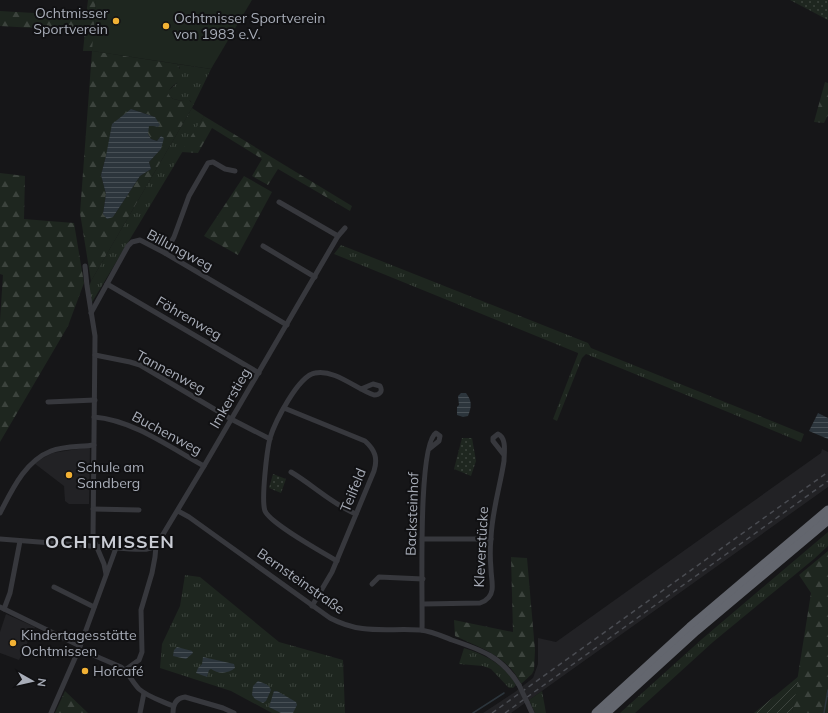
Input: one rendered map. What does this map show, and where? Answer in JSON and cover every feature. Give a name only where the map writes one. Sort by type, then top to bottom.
[{"type":"highway","points":[[596,713],[690,627],[828,510]]},
{"type":"highway","points":[[606,713],[696,631],[828,520]]},
{"type":"street","points":[[165,253],[174,237],[189,196],[208,163],[213,162],[225,169],[235,171]]},
{"type":"street","points":[[279,202],[338,236]]},
{"type":"street","name":"Imkerstieg","points":[[156,546],[178,511],[338,236],[345,228]]},
{"type":"street","name":"Billungweg","points":[[91,313],[128,246],[136,240],[145,242],[165,253],[287,325]]},
{"type":"street","points":[[263,246],[315,277]]},
{"type":"street","points":[[85,266],[94,331],[95,355],[93,538],[104,564],[106,574]]},
{"type":"street","name":"Föhrenweg","points":[[107,284],[259,373]]},
{"type":"street","name":"Tannenweg","points":[[95,355],[140,365],[232,419],[270,439]]},
{"type":"street","points":[[337,561],[303,541],[272,519],[265,510],[264,491],[270,439],[284,408],[307,376],[315,373],[330,374],[361,388]]},
{"type":"street","points":[[48,402],[94,400]]},
{"type":"street","name":"Teilfeld","points":[[284,408],[366,440],[374,450],[376,457],[376,464],[337,561],[327,582],[312,606]]},
{"type":"street","name":"Buchenweg","points":[[94,417],[119,422],[142,431],[204,466]]},
{"type":"street","points":[[0,512],[26,468],[43,455],[61,448],[94,445]]},
{"type":"street","name":"Backsteinhof","points":[[422,630],[422,539],[424,480],[428,449]]},
{"type":"street","name":"Kleverstücke","points":[[423,604],[480,603],[486,601],[490,597],[492,591],[491,539],[495,502],[503,468],[504,455]]},
{"type":"street","points":[[291,472],[305,480],[340,506],[356,514]]},
{"type":"street","points":[[94,509],[139,510]]},
{"type":"street","name":"Bernsteinstraße","points":[[178,511],[189,517],[312,606],[330,618],[347,626],[373,630],[422,630],[491,655],[506,666],[519,685],[532,713]]},
{"type":"street","points":[[0,539],[145,550],[156,546]]},
{"type":"street","points":[[422,539],[491,539]]},
{"type":"street","points":[[20,541],[10,594],[2,608],[80,648],[116,664],[125,670],[134,684],[144,693],[173,706]]},
{"type":"street","points":[[125,670],[139,660],[142,652],[141,610],[152,573],[156,546]]},
{"type":"street","points":[[51,713],[80,648],[116,548]]},
{"type":"street","points":[[372,584],[380,577],[423,579]]},
{"type":"street","points":[[54,587],[94,607]]},
{"type":"street","points":[[140,713],[144,693]]},
{"type":"street","points":[[173,713],[173,706],[180,698],[185,697],[223,708],[234,713]]},
{"type":"shaded area","points":[[131,109],[155,117],[160,125],[158,127],[149,126],[148,134],[151,139],[157,141],[161,136],[164,138],[161,149],[149,162],[151,169],[140,176],[113,217],[107,219],[103,214],[106,194],[101,175],[112,124]]},
{"type":"shaded area","points":[[461,393],[466,393],[471,404],[468,416],[463,417],[457,415],[457,407],[459,405],[458,396]]},
{"type":"shaded area","points":[[818,413],[828,418],[828,439],[809,431]]},
{"type":"shaded area","name":"Schule am Sandberg","points":[[90,447],[89,504],[69,504],[65,501],[64,486],[34,463],[52,453]]},
{"type":"shaded area","points":[[822,449],[828,452],[828,487],[511,713],[483,713],[533,678],[538,664],[538,638],[556,642],[821,453]]},
{"type":"shaded area","name":"Kindertagesstätte Ochtmissen","points":[[6,614],[35,627],[19,660],[0,653],[0,632]]},
{"type":"shaded area","points":[[177,647],[192,651],[193,653],[186,659],[173,656],[174,650]]},
{"type":"shaded area","points":[[203,657],[234,664],[235,668],[223,673],[211,669],[209,670],[207,677],[196,673],[202,664]]},
{"type":"shaded area","points":[[258,681],[267,685],[271,690],[266,701],[263,703],[255,699],[252,695],[253,686]]},
{"type":"shaded area","points":[[274,691],[277,691],[296,702],[297,705],[293,713],[281,713],[269,707]]},
{"type":"green space","points":[[88,0],[96,0],[93,51],[177,64],[181,70],[181,79],[170,89],[168,93],[174,99],[189,100],[192,103],[192,108],[91,281],[80,213],[92,51],[83,51],[85,31],[0,26],[0,11],[86,16]],"holes":[[[131,109],[155,117],[153,126],[148,126],[148,134],[151,139],[157,141],[161,136],[161,149],[149,162],[151,169],[140,176],[113,217],[103,214],[106,194],[101,175],[106,156]]]},
{"type":"green space","name":"Ochtmisser Sportverein von 1983 e.V.","points":[[96,0],[252,0],[211,69],[92,51]]},
{"type":"green space","points":[[790,0],[828,0],[828,20]]},
{"type":"green space","points":[[177,64],[211,69],[192,108],[191,101],[175,100],[168,93],[168,91],[177,83],[180,68]]},
{"type":"green space","points":[[825,82],[828,83],[828,115],[824,123],[814,122]]},
{"type":"green space","points":[[192,108],[204,116],[88,309],[89,287],[91,281]]},
{"type":"green space","points":[[204,116],[352,206],[350,211],[278,169],[268,185],[252,176],[262,159],[212,128],[198,153],[181,152]]},
{"type":"green space","points":[[0,173],[25,176],[24,219],[74,223],[84,283],[68,326],[0,442],[0,320],[3,275],[0,274]]},
{"type":"green space","points":[[244,176],[272,192],[238,255],[204,236]]},
{"type":"green space","points":[[341,245],[588,343],[591,348],[804,434],[801,442],[586,354],[582,358],[557,421],[553,419],[578,353],[334,254]]},
{"type":"green space","points":[[462,438],[472,438],[476,461],[471,476],[454,469]]},
{"type":"green space","points":[[273,474],[286,479],[281,493],[269,488]]},
{"type":"green space","points":[[828,532],[828,546],[814,559],[713,642],[635,713],[620,713],[702,639]]},
{"type":"green space","points":[[828,551],[828,713],[792,713],[811,593],[799,575]]},
{"type":"green space","points":[[511,557],[527,558],[535,650],[534,670],[532,674],[521,684],[509,666],[501,659],[484,649],[455,636],[454,620],[513,632]]},
{"type":"green space","points":[[185,575],[200,577],[279,642],[343,660],[345,713],[272,713],[231,691],[160,668],[162,644],[180,606]]},
{"type":"green space","points":[[464,648],[480,654],[501,666],[516,685],[513,688],[509,688],[491,669],[483,666],[459,664]]},
{"type":"green space","points":[[799,676],[792,713],[754,713]]},
{"type":"green space","points":[[65,691],[88,713],[55,713]]},
{"type":"green space","points":[[542,691],[546,713],[535,713],[529,700]]},
{"type":"waterway","points":[[824,713],[828,690]]},
{"type":"waterway","points":[[473,713],[504,693]]},
{"type":"railway","points":[[492,713],[828,472]]},
{"type":"railway","points":[[505,713],[828,481]]},
{"type":"place","name":"Ochtmisser Sportverein","points":[[116,21]]},
{"type":"place","name":"Ochtmisser Sportverein von 1983 e.V.","points":[[166,26]]},
{"type":"place","name":"Schule am Sandberg","points":[[69,475]]},
{"type":"place","name":"Kindertagesstätte Ochtmissen","points":[[13,643]]},
{"type":"place","name":"Hofcafé","points":[[85,671]]},
{"type":"district","name":"OCHTMISSEN","points":[[110,541]]}]
